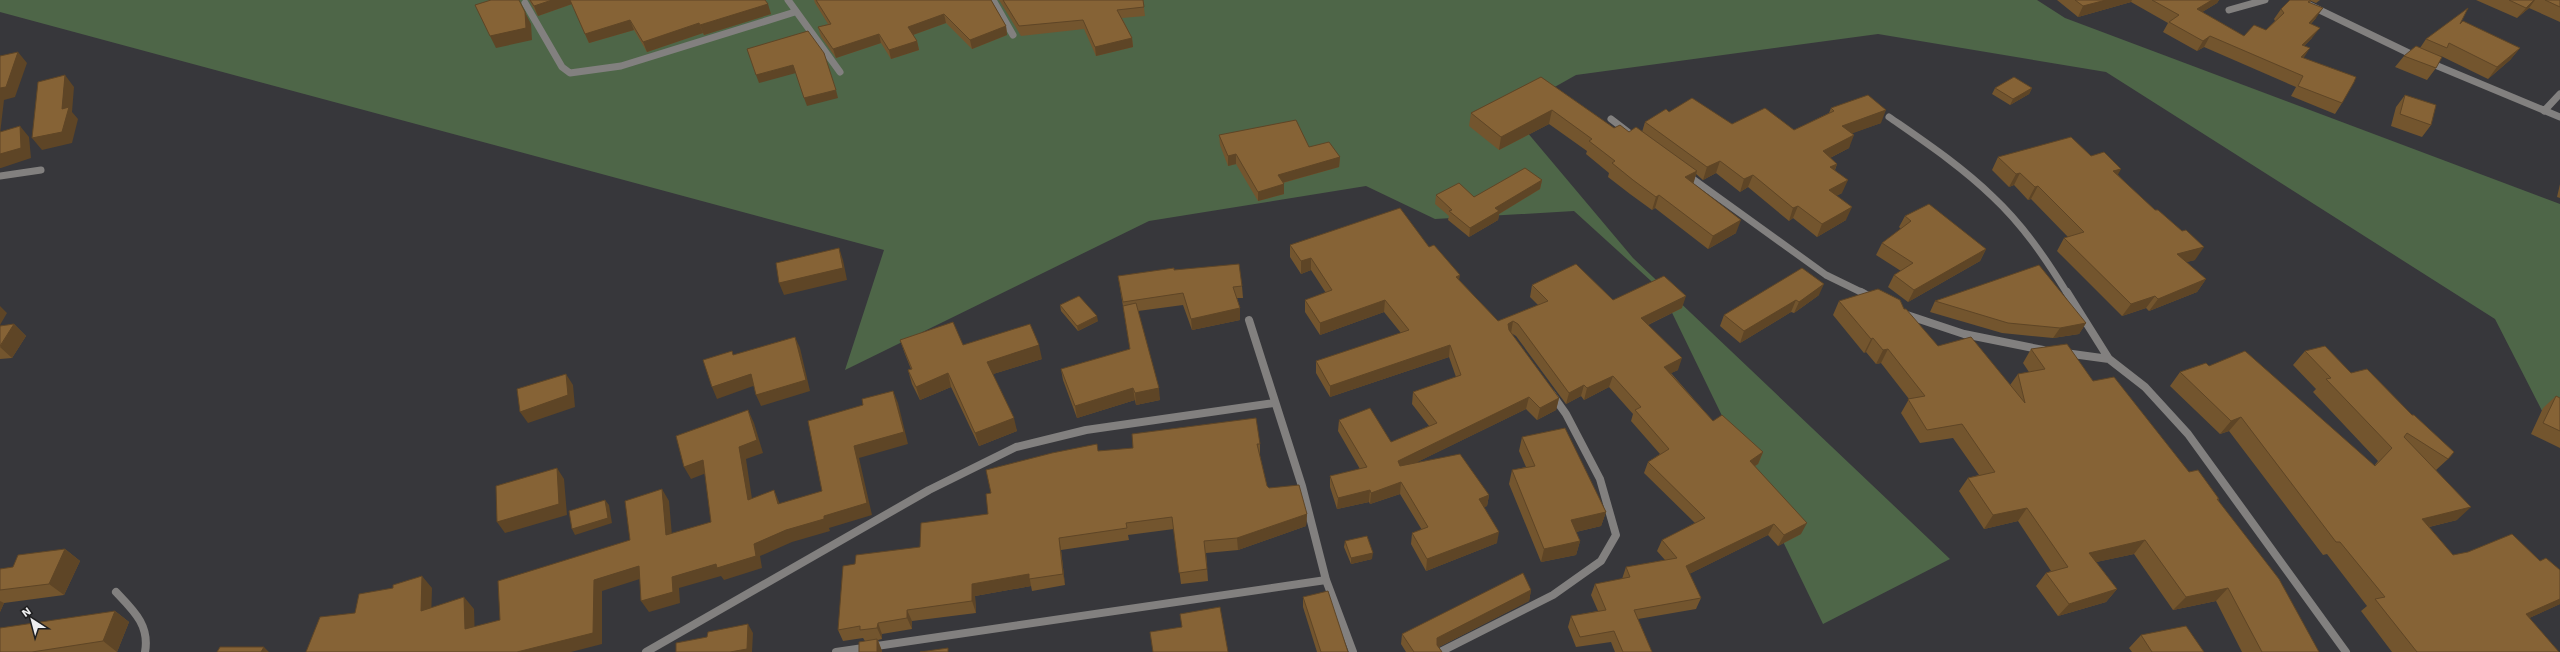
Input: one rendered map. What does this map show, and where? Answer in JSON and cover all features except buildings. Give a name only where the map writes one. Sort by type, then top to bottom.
[{"type":"street","points":[[788,0],[795,12],[840,72]]},
{"type":"street","points":[[993,0],[1012,35]]},
{"type":"street","points":[[2229,10],[2265,0]]},
{"type":"street","points":[[2299,0],[2392,46],[2560,117]]},
{"type":"street","points":[[525,3],[562,67],[570,73],[621,66],[795,12]]},
{"type":"street","points":[[2544,111],[2560,94]]},
{"type":"street","points":[[1889,117],[1968,173],[2008,212],[2038,251],[2109,359],[2146,387],[2188,434],[2346,652]]},
{"type":"street","points":[[1611,119],[1636,138]]},
{"type":"street","points":[[0,176],[41,170]]},
{"type":"street","points":[[1680,170],[1826,275],[1881,303]]},
{"type":"street","points":[[1895,310],[1964,334],[2055,352],[2109,359]]},
{"type":"street","points":[[1249,320],[1274,403],[1302,486],[1326,580],[1353,652]]},
{"type":"street","points":[[1440,652],[1554,595],[1601,561],[1616,535],[1600,479],[1566,414],[1543,383]]},
{"type":"street","points":[[646,652],[929,490],[1016,447],[1086,430],[1274,403]]},
{"type":"street","points":[[836,652],[1326,580]]},
{"type":"street","points":[[116,592],[144,623],[148,643],[145,652]]},
{"type":"green space","points":[[0,0],[2037,0],[2065,18],[2560,204],[2560,446],[2495,319],[2106,72],[1878,34],[1576,75],[1510,112],[1633,258],[1950,559],[1823,624],[1661,290],[1574,211],[1435,219],[1366,186],[1149,221],[845,370],[884,250],[0,12]]}]
